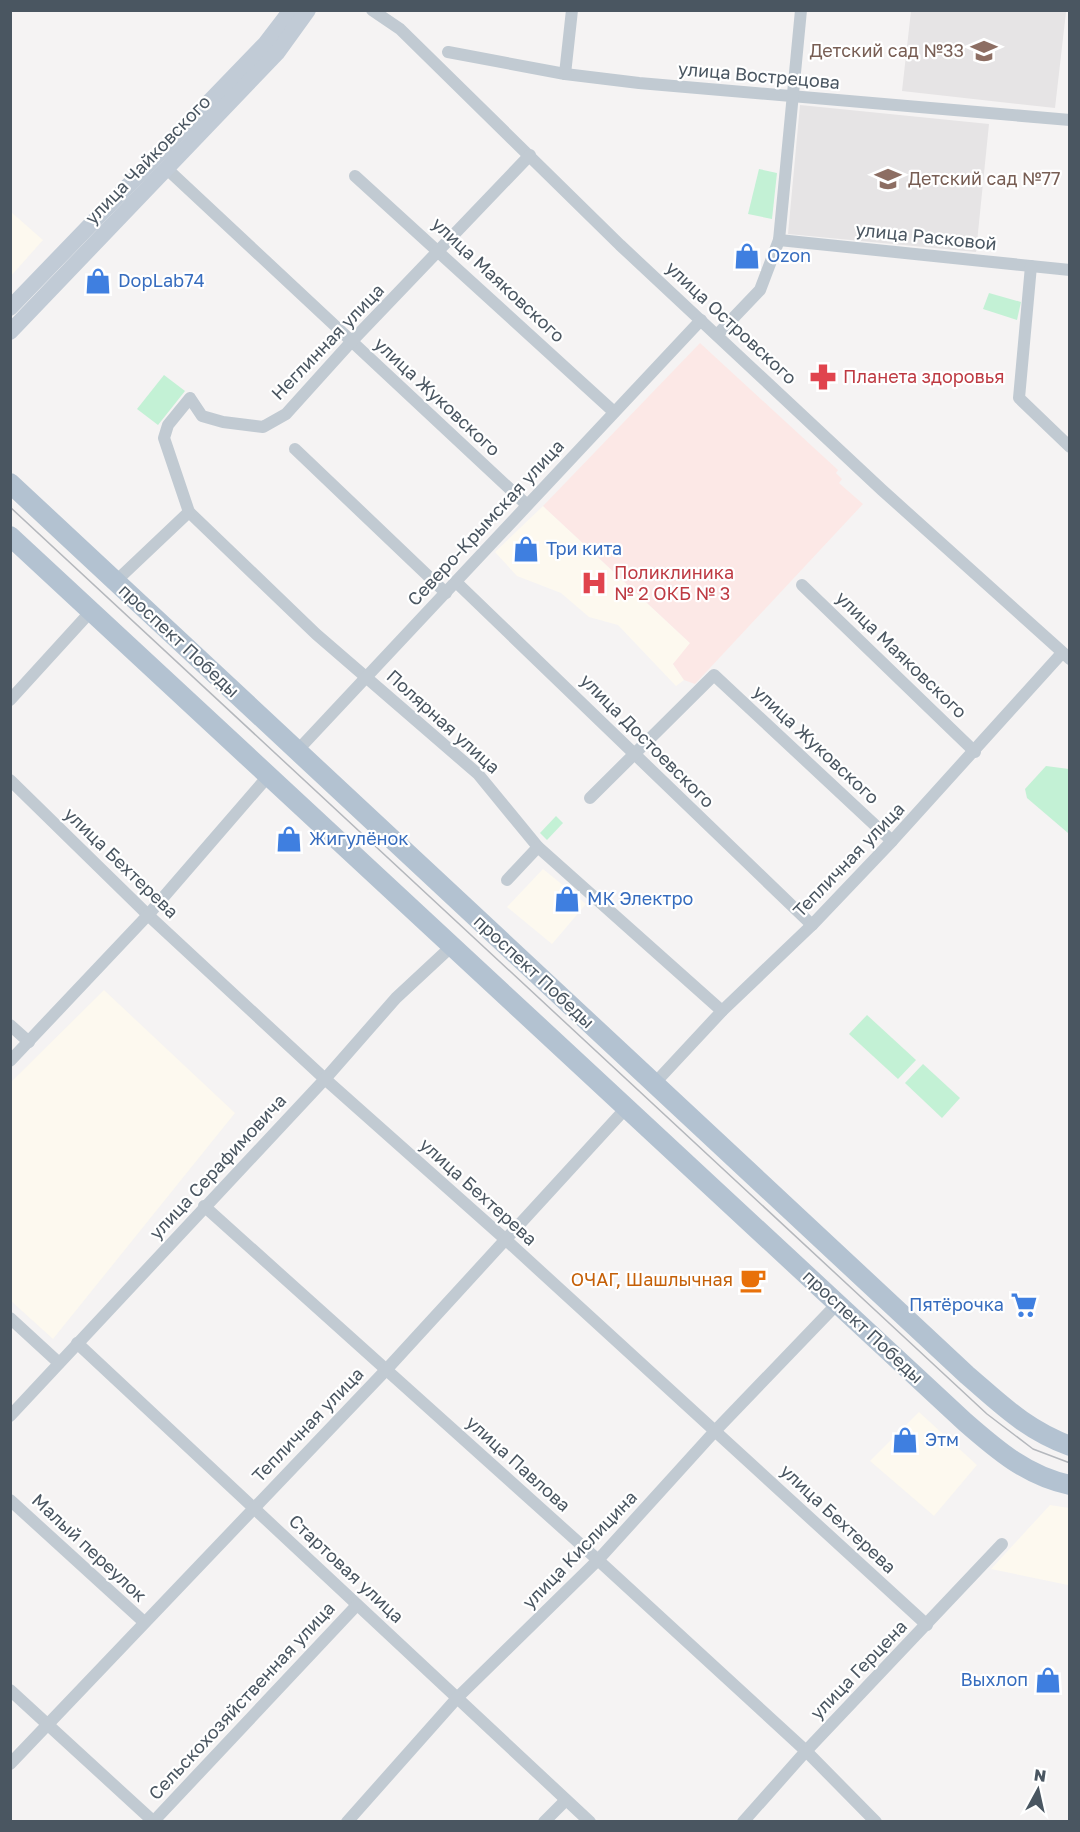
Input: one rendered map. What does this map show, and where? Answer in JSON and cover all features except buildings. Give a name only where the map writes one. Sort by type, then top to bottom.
[{"type":"main road","name":"улица Чайковского","points":[[10,308],[265,44],[291,10]]},
{"type":"main road","name":"улица Чайковского","points":[[10,332],[277,53],[308,10]]},
{"type":"main road","name":"проспект Победы","points":[[10,483],[654,1084],[1023,1424],[1070,1446]]},
{"type":"main road","name":"проспект Победы","points":[[10,536],[93,609],[995,1449],[1015,1464],[1043,1478],[1070,1485]]},
{"type":"street","name":"улица Островского","points":[[372,10],[400,28],[620,245],[1066,656]]},
{"type":"street","points":[[565,74],[572,10]]},
{"type":"street","points":[[717,335],[760,290],[779,240],[801,10]]},
{"type":"street","name":"улица Вострецова","points":[[448,52],[565,74],[793,97],[1070,120]]},
{"type":"street","name":"Неглинная улица","points":[[189,512],[164,438],[168,424],[190,398],[202,416],[223,422],[263,427],[286,414],[351,342],[441,252],[530,155]]},
{"type":"street","name":"улица Жуковского","points":[[166,168],[527,505]]},
{"type":"street","name":"улица Маяковского","points":[[355,176],[614,412]]},
{"type":"street","name":"улица Расковой","points":[[779,240],[1070,270]]},
{"type":"street","points":[[1031,266],[1019,398],[1070,447]]},
{"type":"street","name":"Северо-Крымская улица","points":[[297,751],[701,320]]},
{"type":"street","points":[[295,448],[446,593]]},
{"type":"street","points":[[115,582],[189,512]]},
{"type":"street","name":"Полярная улица","points":[[189,512],[316,634],[478,774],[538,847],[722,1011]]},
{"type":"street","name":"улица Достоевского","points":[[456,582],[543,663],[633,755],[812,926]]},
{"type":"street","name":"улица Маяковского","points":[[802,585],[975,752]]},
{"type":"street","points":[[10,700],[93,609]]},
{"type":"street","name":"Тепличная улица","points":[[654,1084],[722,1011],[812,926],[1066,656]]},
{"type":"street","name":"улица Жуковского","points":[[633,755],[714,675],[892,842]]},
{"type":"street","points":[[590,798],[633,755]]},
{"type":"street","points":[[10,1061],[148,915],[270,774]]},
{"type":"street","name":"улица Бехтерева","points":[[10,780],[148,915],[927,1625]]},
{"type":"street","points":[[507,880],[538,847]]},
{"type":"street","name":"улица Серафимовича","points":[[10,1416],[204,1206],[326,1079],[396,998],[453,945]]},
{"type":"street","points":[[10,1025],[29,1042]]},
{"type":"street","name":"Тепличная улица","points":[[10,1764],[386,1370],[627,1107]]},
{"type":"street","name":"улица Павлова","points":[[204,1206],[806,1750],[876,1821]]},
{"type":"street","name":"улица Кислицина","points":[[347,1821],[458,1697],[598,1560],[715,1431],[838,1303]]},
{"type":"street","points":[[10,1318],[60,1363]]},
{"type":"street","name":"Стартовая улица","points":[[77,1343],[590,1821]]},
{"type":"street","name":"Малый переулок","points":[[10,1500],[144,1622]]},
{"type":"street","name":"улица Герцена","points":[[743,1821],[806,1750],[1002,1544]]},
{"type":"street","name":"Сельскохозяйственная улица","points":[[154,1821],[357,1605]]},
{"type":"street","points":[[10,1690],[154,1821]]},
{"type":"street","points":[[544,1821],[566,1800]]},
{"type":"shaded area","name":"Детский сад №33","points":[[911,11],[1066,12],[1055,108],[902,91]]},
{"type":"shaded area","name":"Детский сад №77","points":[[800,105],[989,124],[976,252],[788,234]]},
{"type":"shaded area","points":[[10,211],[43,240],[11,276],[10,276]]},
{"type":"shaded area","points":[[700,343],[838,470],[836,473],[842,479],[839,483],[863,504],[695,684],[684,680],[673,664],[690,643],[543,506]]},
{"type":"shaded area","points":[[543,506],[691,644],[673,664],[684,680],[676,686],[618,625],[589,617],[561,593],[517,576],[495,552]]},
{"type":"shaded area","points":[[543,869],[586,904],[552,944],[507,907]]},
{"type":"shaded area","points":[[104,990],[235,1113],[53,1339],[11,1301],[11,1082]]},
{"type":"shaded area","points":[[919,1412],[977,1465],[934,1516],[870,1461]]},
{"type":"shaded area","points":[[1050,1505],[1069,1508],[1068,1585],[991,1569]]},
{"type":"green space","points":[[759,169],[777,173],[772,219],[748,214]]},
{"type":"green space","points":[[989,293],[1021,302],[1017,320],[983,309]]},
{"type":"green space","points":[[164,375],[185,391],[158,425],[137,409]]},
{"type":"green space","points":[[1046,766],[1069,769],[1068,833],[1027,798],[1025,789]]},
{"type":"green space","points":[[556,816],[563,823],[547,840],[540,833]]},
{"type":"green space","points":[[867,1015],[916,1060],[898,1079],[849,1034]]},
{"type":"green space","points":[[923,1064],[960,1098],[942,1118],[905,1083]]},
{"type":"tram line","points":[[10,507],[987,1414],[1033,1449],[1070,1463]]},
{"type":"place","name":"Детский сад №33","points":[[984,51]]},
{"type":"place","name":"Детский сад №77","points":[[888,179]]},
{"type":"place","name":"Ozon","points":[[747,256]]},
{"type":"place","name":"DopLab74","points":[[98,281]]},
{"type":"place","name":"Планета здоровья","points":[[823,377]]},
{"type":"place","name":"Три кита","points":[[526,549]]},
{"type":"place","name":"Поликлиника № 2 ОКБ № 3","points":[[594,583]]},
{"type":"place","name":"Жигулёнок","points":[[289,839]]},
{"type":"place","name":"МК Электро","points":[[567,899]]},
{"type":"place","name":"ОЧАГ, Шашлычная","points":[[753,1280]]},
{"type":"place","name":"Пятёрочка","points":[[1024,1305]]},
{"type":"place","name":"Этм","points":[[905,1440]]},
{"type":"place","name":"Выхлоп","points":[[1048,1680]]}]
